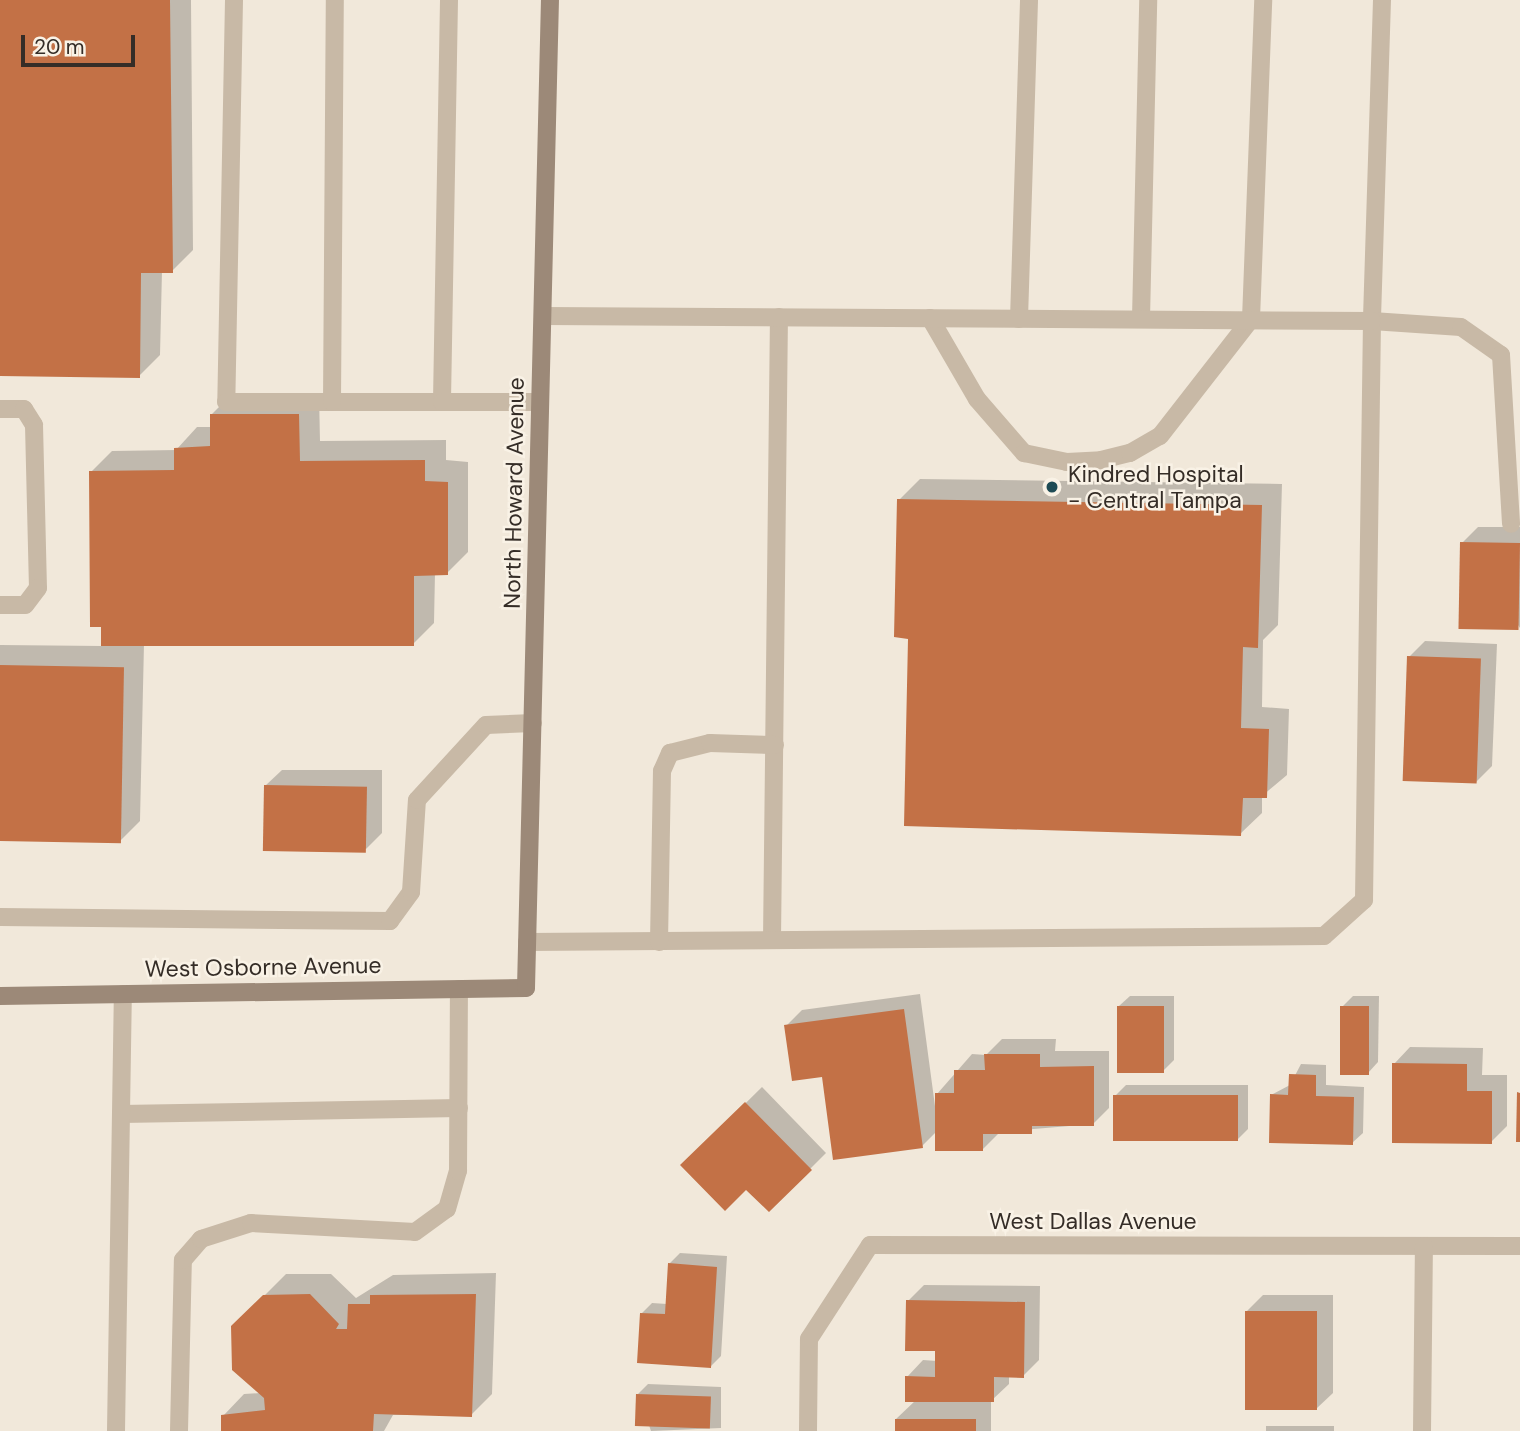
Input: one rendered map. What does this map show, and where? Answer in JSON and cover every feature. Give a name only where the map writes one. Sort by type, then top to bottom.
[{"type":"street","points":[[234,0],[226,402],[540,402]]},
{"type":"street","points":[[332,402],[335,0]]},
{"type":"street","points":[[442,402],[449,0]]},
{"type":"street","name":"North Howard Avenue","points":[[526,988],[550,0]]},
{"type":"street","points":[[1018,319],[1029,0]]},
{"type":"street","points":[[1141,319],[1148,0]]},
{"type":"street","points":[[930,318],[977,399],[1024,453],[1066,462],[1130,453],[1160,436],[1251,319],[1263,0]]},
{"type":"street","points":[[527,942],[1324,936],[1364,900],[1372,321],[1382,0]]},
{"type":"street","points":[[543,316],[1251,319],[1372,321],[1461,327],[1501,355],[1511,524]]},
{"type":"street","points":[[772,940],[779,317]]},
{"type":"street","points":[[0,409],[24,409],[34,425],[38,588],[25,605],[0,605]]},
{"type":"street","points":[[0,917],[390,921],[411,892],[416,800],[486,725],[533,723]]},
{"type":"street","points":[[659,942],[662,771],[670,753],[710,743],[775,745]]},
{"type":"street","name":"West Osborne Avenue","points":[[0,996],[526,988]]},
{"type":"street","points":[[179,1431],[183,1260],[201,1239],[251,1223],[415,1232],[447,1209],[458,1171],[459,989]]},
{"type":"street","points":[[116,1431],[123,994]]},
{"type":"street","points":[[121,1114],[459,1108]]},
{"type":"street","name":"West Dallas Avenue","points":[[808,1431],[809,1339],[870,1245],[1520,1246]]},
{"type":"street","points":[[1422,1431],[1424,1246]]},
{"type":"building","points":[[0,0],[170,0],[173,273],[141,273],[140,378],[0,376]]},
{"type":"building","points":[[210,414],[299,414],[300,461],[425,460],[425,481],[448,482],[448,575],[414,576],[414,646],[101,646],[101,627],[90,627],[89,471],[174,470],[174,448],[210,446]]},
{"type":"building","points":[[897,499],[1262,505],[1258,648],[1243,647],[1241,728],[1269,729],[1267,798],[1243,798],[1241,836],[904,826],[908,639],[894,637]]},
{"type":"building","points":[[1460,542],[1520,543],[1518,630],[1458,629]]},
{"type":"building","points":[[1407,656],[1481,659],[1477,784],[1403,781]]},
{"type":"building","points":[[0,665],[124,667],[121,843],[0,841]]},
{"type":"building","points":[[264,785],[367,787],[366,853],[263,851]]},
{"type":"building","points":[[1117,1006],[1164,1006],[1164,1073],[1117,1073]]},
{"type":"building","points":[[1340,1006],[1369,1006],[1369,1075],[1340,1075]]},
{"type":"building","points":[[904,1009],[923,1148],[833,1160],[822,1077],[792,1081],[784,1025]]},
{"type":"building","points":[[984,1054],[1040,1054],[1040,1067],[1094,1066],[1094,1126],[1032,1126],[1032,1134],[983,1134],[983,1151],[935,1151],[935,1093],[954,1093],[954,1070],[985,1070]]},
{"type":"building","points":[[1392,1063],[1467,1064],[1467,1091],[1492,1091],[1492,1144],[1392,1143]]},
{"type":"building","points":[[1289,1074],[1316,1075],[1316,1096],[1354,1097],[1353,1145],[1269,1143],[1270,1094],[1288,1095]]},
{"type":"building","points":[[1517,1092],[1520,1093],[1520,1142],[1516,1142]]},
{"type":"building","points":[[1113,1095],[1238,1095],[1238,1141],[1113,1141]]},
{"type":"building","points":[[745,1102],[812,1170],[769,1212],[746,1190],[725,1211],[680,1165]]},
{"type":"building","points":[[668,1263],[717,1267],[711,1368],[637,1363],[640,1313],[665,1314]]},
{"type":"building","points":[[310,1294],[339,1324],[336,1329],[347,1329],[348,1304],[370,1304],[370,1295],[476,1294],[472,1417],[374,1414],[373,1431],[221,1431],[221,1415],[265,1410],[264,1398],[232,1370],[231,1326],[263,1295]]},
{"type":"building","points":[[906,1300],[1025,1302],[1024,1378],[994,1377],[994,1402],[905,1402],[905,1376],[935,1377],[935,1351],[905,1351]]},
{"type":"building","points":[[1245,1311],[1317,1311],[1317,1410],[1245,1410]]},
{"type":"building","points":[[636,1394],[711,1397],[710,1429],[635,1426]]},
{"type":"building","points":[[895,1419],[976,1419],[976,1431],[895,1431]]},
{"type":"place","name":"Kindred Hospital - Central Tampa","points":[[1052,487]]}]
